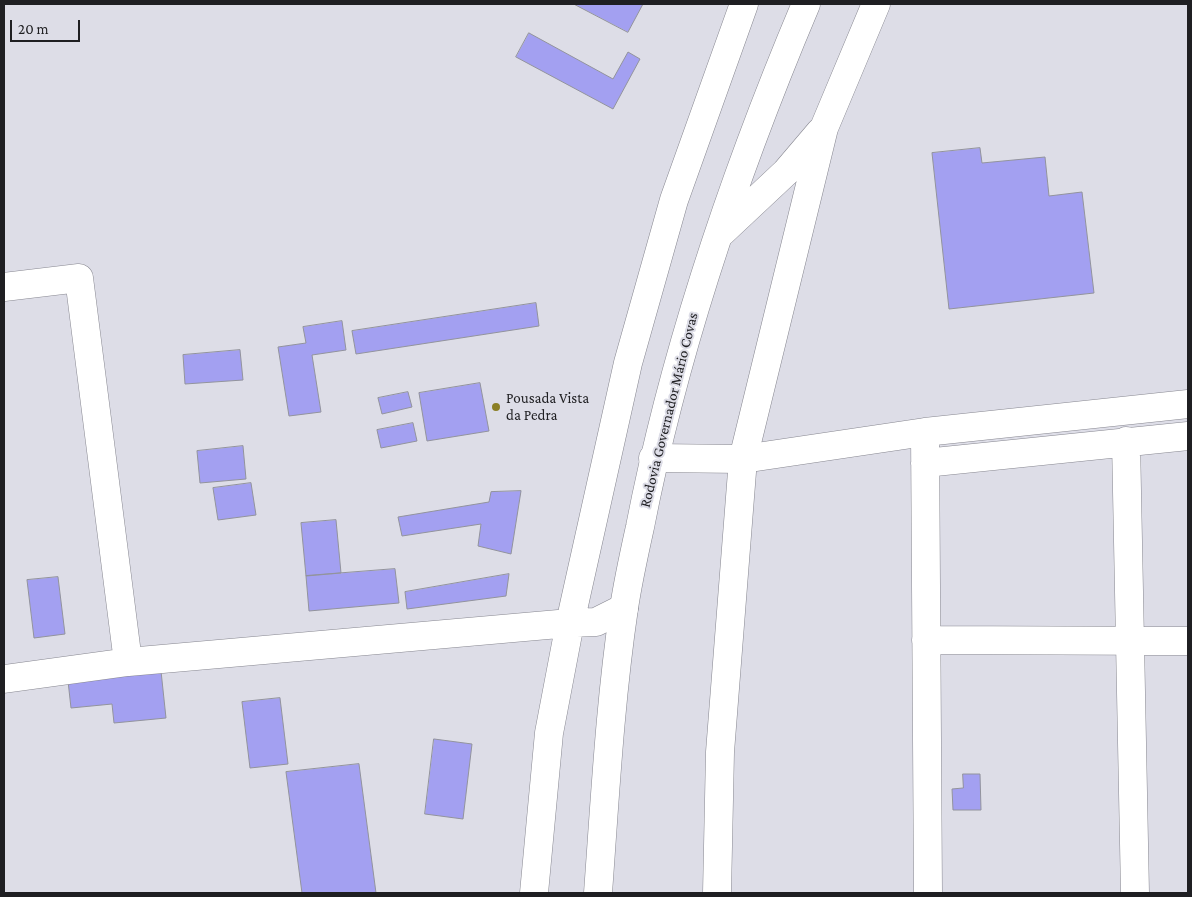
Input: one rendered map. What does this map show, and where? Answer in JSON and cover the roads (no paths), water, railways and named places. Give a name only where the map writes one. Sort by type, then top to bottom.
[{"type":"main road","points":[[535,893],[549,733],[570,623],[633,344],[674,200],[744,4]]},
{"type":"main road","name":"Rodovia Governador Mário Covas","points":[[598,893],[608,754],[624,608],[653,458],[688,332],[719,234],[773,81],[806,4]]},
{"type":"main road","points":[[717,893],[720,752],[743,458],[824,128],[876,4]]},
{"type":"main road","points":[[719,234],[786,172],[824,128]]},
{"type":"main road","points":[[4,287],[79,278],[128,662]]},
{"type":"main road","points":[[653,458],[743,458],[925,432],[1188,404]]},
{"type":"main road","points":[[925,432],[928,893]]},
{"type":"main road","points":[[925,463],[1188,436]]},
{"type":"main road","points":[[1126,441],[1135,893]]},
{"type":"main road","points":[[4,679],[128,662],[596,622],[624,608]]},
{"type":"main road","points":[[926,640],[1188,641]]},
{"type":"place","name":"Pousada Vista da Pedra","points":[[496,407]]}]
